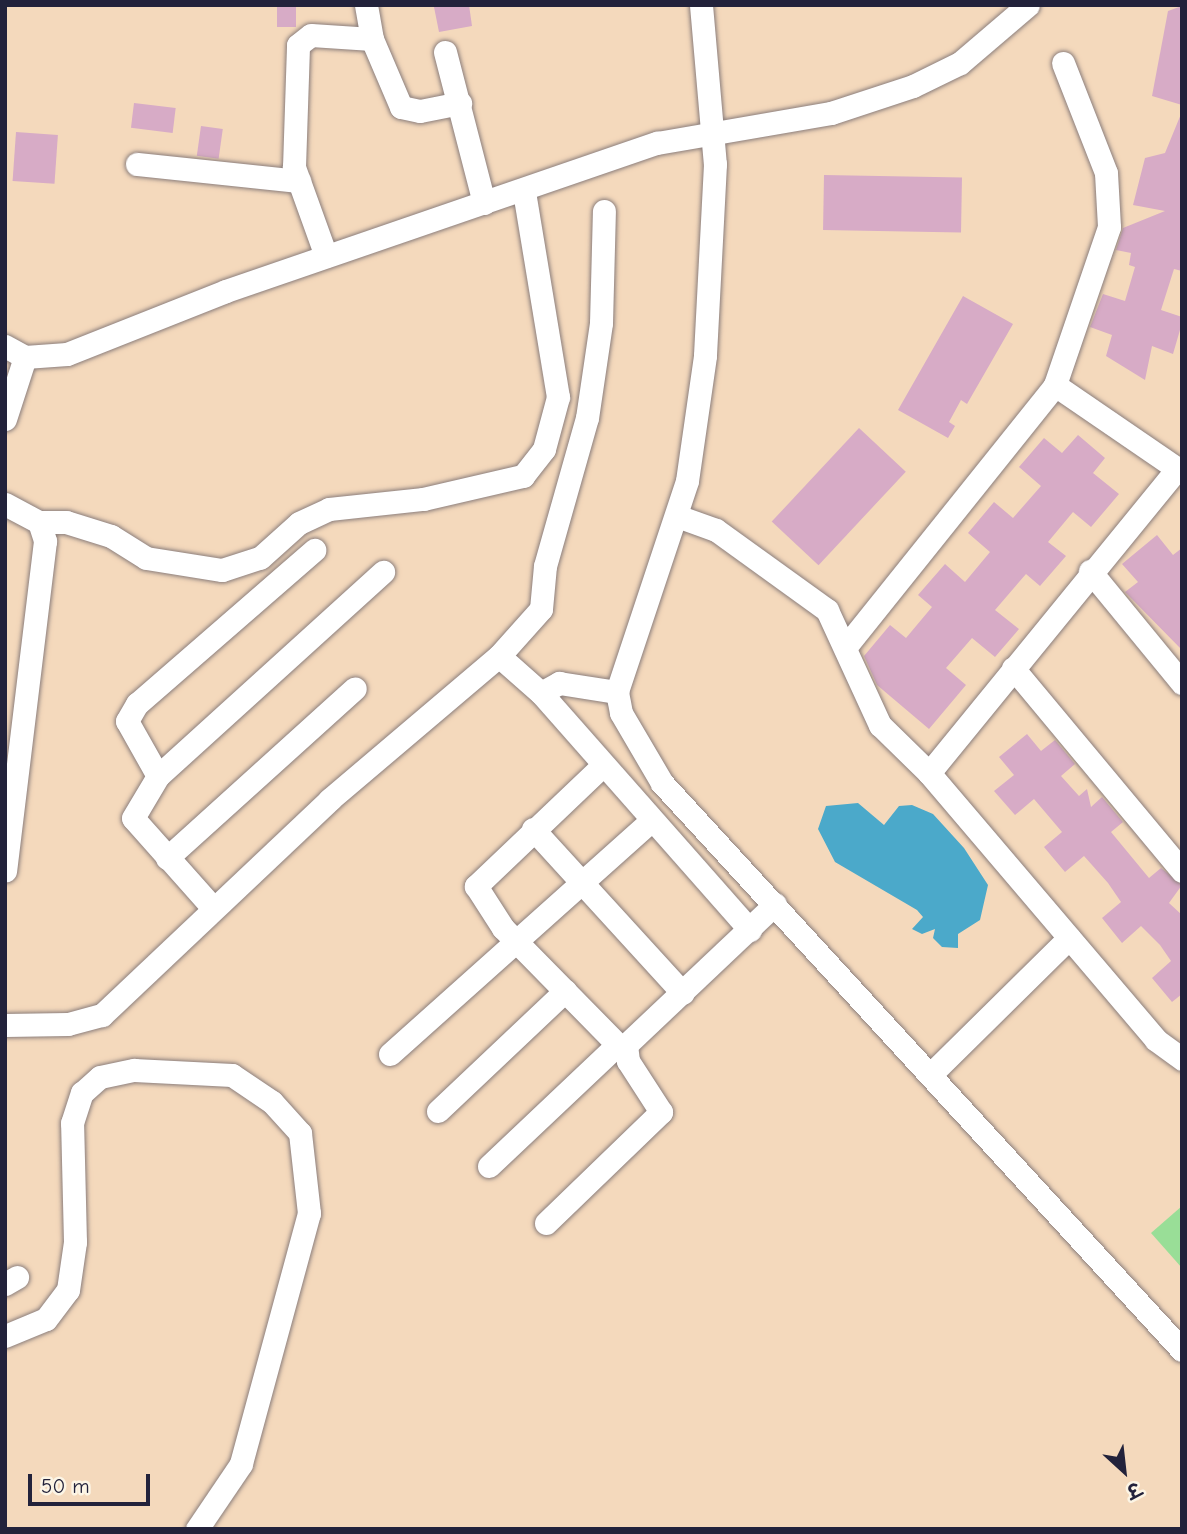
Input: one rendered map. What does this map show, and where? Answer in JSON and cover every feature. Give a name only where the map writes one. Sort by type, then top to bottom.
[{"type":"street","points":[[366,5],[372,39],[401,107],[420,111],[460,103]]},
{"type":"street","points":[[701,5],[714,129],[707,337],[677,516],[617,692],[645,760],[1182,1350]]},
{"type":"street","points":[[5,419],[15,352],[66,354],[326,256],[714,129],[757,128],[831,113],[913,86],[960,63],[1027,5]]},
{"type":"street","points":[[326,256],[299,181],[292,152],[298,45],[311,35],[372,39]]},
{"type":"street","points":[[445,52],[484,203]]},
{"type":"street","points":[[847,645],[1055,385],[1109,227],[1106,173],[1063,62]]},
{"type":"street","points":[[136,164],[299,181]]},
{"type":"street","points":[[5,504],[39,522],[66,522],[111,536],[146,558],[222,570],[260,558],[299,523],[329,509],[423,499],[523,476],[544,449],[558,397],[524,192]]},
{"type":"street","points":[[5,1024],[68,1024],[102,1015],[213,908],[499,656],[541,609],[545,566],[587,418],[601,323],[604,211]]},
{"type":"street","points":[[929,773],[1090,571],[1180,470],[1055,385]]},
{"type":"street","points":[[677,516],[716,530],[795,582],[827,610],[847,645],[862,696],[880,725],[929,773],[1156,1040],[1182,1059]]},
{"type":"street","points":[[5,871],[45,541],[39,522]]},
{"type":"street","points":[[158,776],[128,728],[130,711],[314,550]]},
{"type":"street","points":[[1090,571],[1182,682]]},
{"type":"street","points":[[213,908],[133,818],[158,776],[383,572]]},
{"type":"street","points":[[499,656],[541,693],[601,767],[750,930]]},
{"type":"street","points":[[1013,668],[1182,871]]},
{"type":"street","points":[[541,693],[559,683],[617,692]]},
{"type":"street","points":[[167,859],[355,688]]},
{"type":"street","points":[[546,1223],[661,1112],[621,1049],[518,943],[476,886],[601,767]]},
{"type":"street","points":[[390,1054],[518,943],[651,821]]},
{"type":"street","points":[[533,829],[683,993]]},
{"type":"street","points":[[489,1166],[683,993],[775,905]]},
{"type":"street","points":[[931,1074],[1069,938]]},
{"type":"street","points":[[438,1111],[565,991]]},
{"type":"street","points":[[5,1336],[46,1319],[68,1290],[75,1242],[72,1123],[82,1093],[100,1077],[134,1070],[232,1075],[272,1102],[300,1133],[309,1213],[241,1464],[197,1529]]},
{"type":"green space","points":[[1182,1206],[1182,1268],[1151,1233]]},
{"type":"water","points":[[858,803],[884,825],[899,806],[912,805],[933,814],[964,848],[988,885],[980,920],[958,934],[958,948],[942,947],[933,938],[935,929],[922,934],[912,929],[923,917],[917,910],[835,862],[818,829],[826,806]]},
{"type":"building","points":[[277,5],[296,5],[296,27],[277,27]]},
{"type":"building","points":[[469,5],[472,26],[439,32],[434,7]]},
{"type":"building","points":[[1182,6],[1182,105],[1152,96],[1168,11]]},
{"type":"building","points":[[134,103],[176,108],[173,133],[131,128]]},
{"type":"building","points":[[1181,114],[1182,271],[1174,269],[1161,310],[1182,317],[1182,323],[1173,354],[1152,346],[1145,380],[1106,356],[1112,335],[1090,327],[1103,294],[1125,301],[1135,267],[1129,265],[1131,253],[1116,250],[1123,228],[1165,211],[1133,205],[1145,158],[1165,153]]},
{"type":"building","points":[[201,126],[223,129],[219,159],[197,156]]},
{"type":"building","points":[[16,132],[58,135],[54,184],[13,181]]},
{"type":"building","points":[[824,175],[962,177],[961,232],[823,230]]},
{"type":"building","points":[[963,296],[1013,324],[967,404],[961,400],[949,422],[955,426],[948,438],[898,410]]},
{"type":"building","points":[[859,428],[906,472],[819,565],[772,522]]},
{"type":"building","points":[[1078,435],[1105,458],[1093,473],[1119,494],[1091,527],[1073,512],[1048,542],[1066,556],[1040,586],[1026,574],[995,610],[1019,629],[995,657],[972,638],[946,668],[966,685],[929,729],[877,685],[864,656],[890,625],[906,638],[932,607],[918,595],[945,564],[965,582],[990,552],[968,533],[994,502],[1013,518],[1041,486],[1019,467],[1044,438],[1062,453]]},
{"type":"building","points":[[1157,535],[1173,555],[1182,548],[1182,650],[1125,592],[1138,582],[1122,564]]},
{"type":"building","points":[[1027,734],[1041,751],[1055,740],[1075,764],[1061,776],[1079,796],[1087,789],[1091,807],[1102,797],[1123,822],[1111,832],[1149,878],[1161,868],[1182,885],[1169,903],[1182,915],[1182,994],[1172,1002],[1152,978],[1171,961],[1160,945],[1141,926],[1122,943],[1102,918],[1121,902],[1108,883],[1084,856],[1065,872],[1044,847],[1062,832],[1034,799],[1015,815],[994,791],[1014,775],[999,757]]}]
